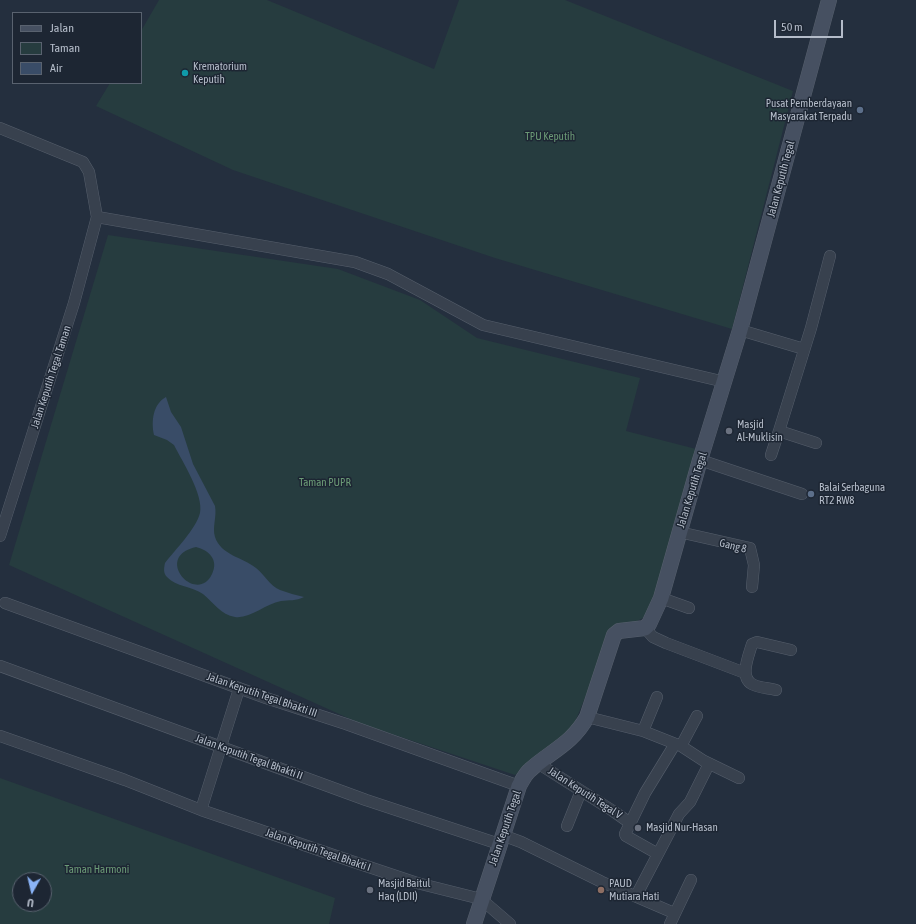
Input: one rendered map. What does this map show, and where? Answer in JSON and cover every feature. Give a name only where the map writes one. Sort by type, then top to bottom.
[{"type":"main road","name":"Jalan Keputih Tegal","points":[[474,924],[500,840],[519,786],[529,771],[567,743],[582,726],[587,717],[614,635],[619,631],[645,628],[649,624],[661,598],[700,460],[740,330],[829,0]]},
{"type":"street","points":[[0,128],[83,162],[89,172],[97,217],[355,262],[388,274],[483,325],[725,382]]},
{"type":"street","name":"Jalan Keputih Tegal Taman","points":[[0,536],[74,303],[97,217]]},
{"type":"street","points":[[771,455],[804,349],[830,256]]},
{"type":"street","points":[[740,330],[804,349]]},
{"type":"street","points":[[779,431],[816,443]]},
{"type":"street","points":[[700,460],[802,494]]},
{"type":"street","name":"Gang 8","points":[[679,532],[750,548],[754,565],[752,587]]},
{"type":"street","points":[[661,598],[689,608]]},
{"type":"street","name":"Jalan Keputih Tegal Bhakti III","points":[[5,603],[294,708],[346,724],[519,786]]},
{"type":"street","points":[[645,628],[653,637],[666,643],[745,674],[750,683],[753,685],[776,690]]},
{"type":"street","points":[[745,674],[754,642],[791,650]]},
{"type":"street","name":"Jalan Keputih Tegal Bhakti II","points":[[0,666],[366,800],[500,840],[521,842],[674,913]]},
{"type":"street","points":[[201,810],[239,688]]},
{"type":"street","points":[[643,731],[657,697]]},
{"type":"street","points":[[658,854],[626,836],[630,823],[674,744],[697,716]]},
{"type":"street","points":[[587,717],[643,731],[674,744],[709,764],[739,778]]},
{"type":"street","name":"Jalan Keputih Tegal Bhakti I","points":[[0,736],[125,780],[201,810],[417,883],[481,899]]},
{"type":"street","name":"Jalan Keputih Tegal V","points":[[539,764],[630,823]]},
{"type":"street","points":[[636,896],[683,807],[690,802],[709,764]]},
{"type":"street","points":[[567,826],[581,790]]},
{"type":"street","points":[[670,924],[691,880]]},
{"type":"street","points":[[481,899],[510,924]]},
{"type":"green space","name":"TPU Keputih","points":[[159,0],[267,0],[434,69],[459,0],[565,0],[793,91],[732,329],[495,258],[233,170],[96,106],[109,84],[142,84],[142,29]]},
{"type":"green space","name":"Taman PUPR","points":[[108,235],[338,269],[420,300],[477,338],[640,378],[626,431],[700,450],[649,615],[611,634],[573,727],[515,775],[359,723],[9,565]]},
{"type":"green space","name":"Taman Harmoni","points":[[0,778],[335,898],[329,924],[0,924]]},
{"type":"water","points":[[166,397],[171,412],[181,427],[193,464],[215,506],[214,533],[218,543],[227,552],[256,568],[276,588],[304,597],[295,600],[281,601],[269,605],[252,614],[235,617],[221,611],[199,591],[175,583],[165,574],[165,563],[194,526],[200,513],[200,506],[199,497],[192,478],[174,445],[167,440],[154,435],[154,413],[158,404]],"holes":[[[196,547],[201,548],[212,556],[214,569],[212,574],[205,582],[197,585],[189,582],[182,576],[178,568],[178,560],[183,552]]]},
{"type":"place","name":"Krematorium Keputih","points":[[185,73]]},
{"type":"place","name":"Pusat Pemberdayaan Masyarakat Terpadu","points":[[860,110]]},
{"type":"place","name":"Masjid Al-Muklisin","points":[[729,431]]},
{"type":"place","name":"Balai Serbaguna RT2 RW8","points":[[811,494]]},
{"type":"place","name":"Masjid Nur-Hasan","points":[[638,828]]},
{"type":"place","name":"Masjid Baitul Haq (LDII)","points":[[370,890]]},
{"type":"place","name":"PAUD Mutiara Hati","points":[[601,890]]}]
